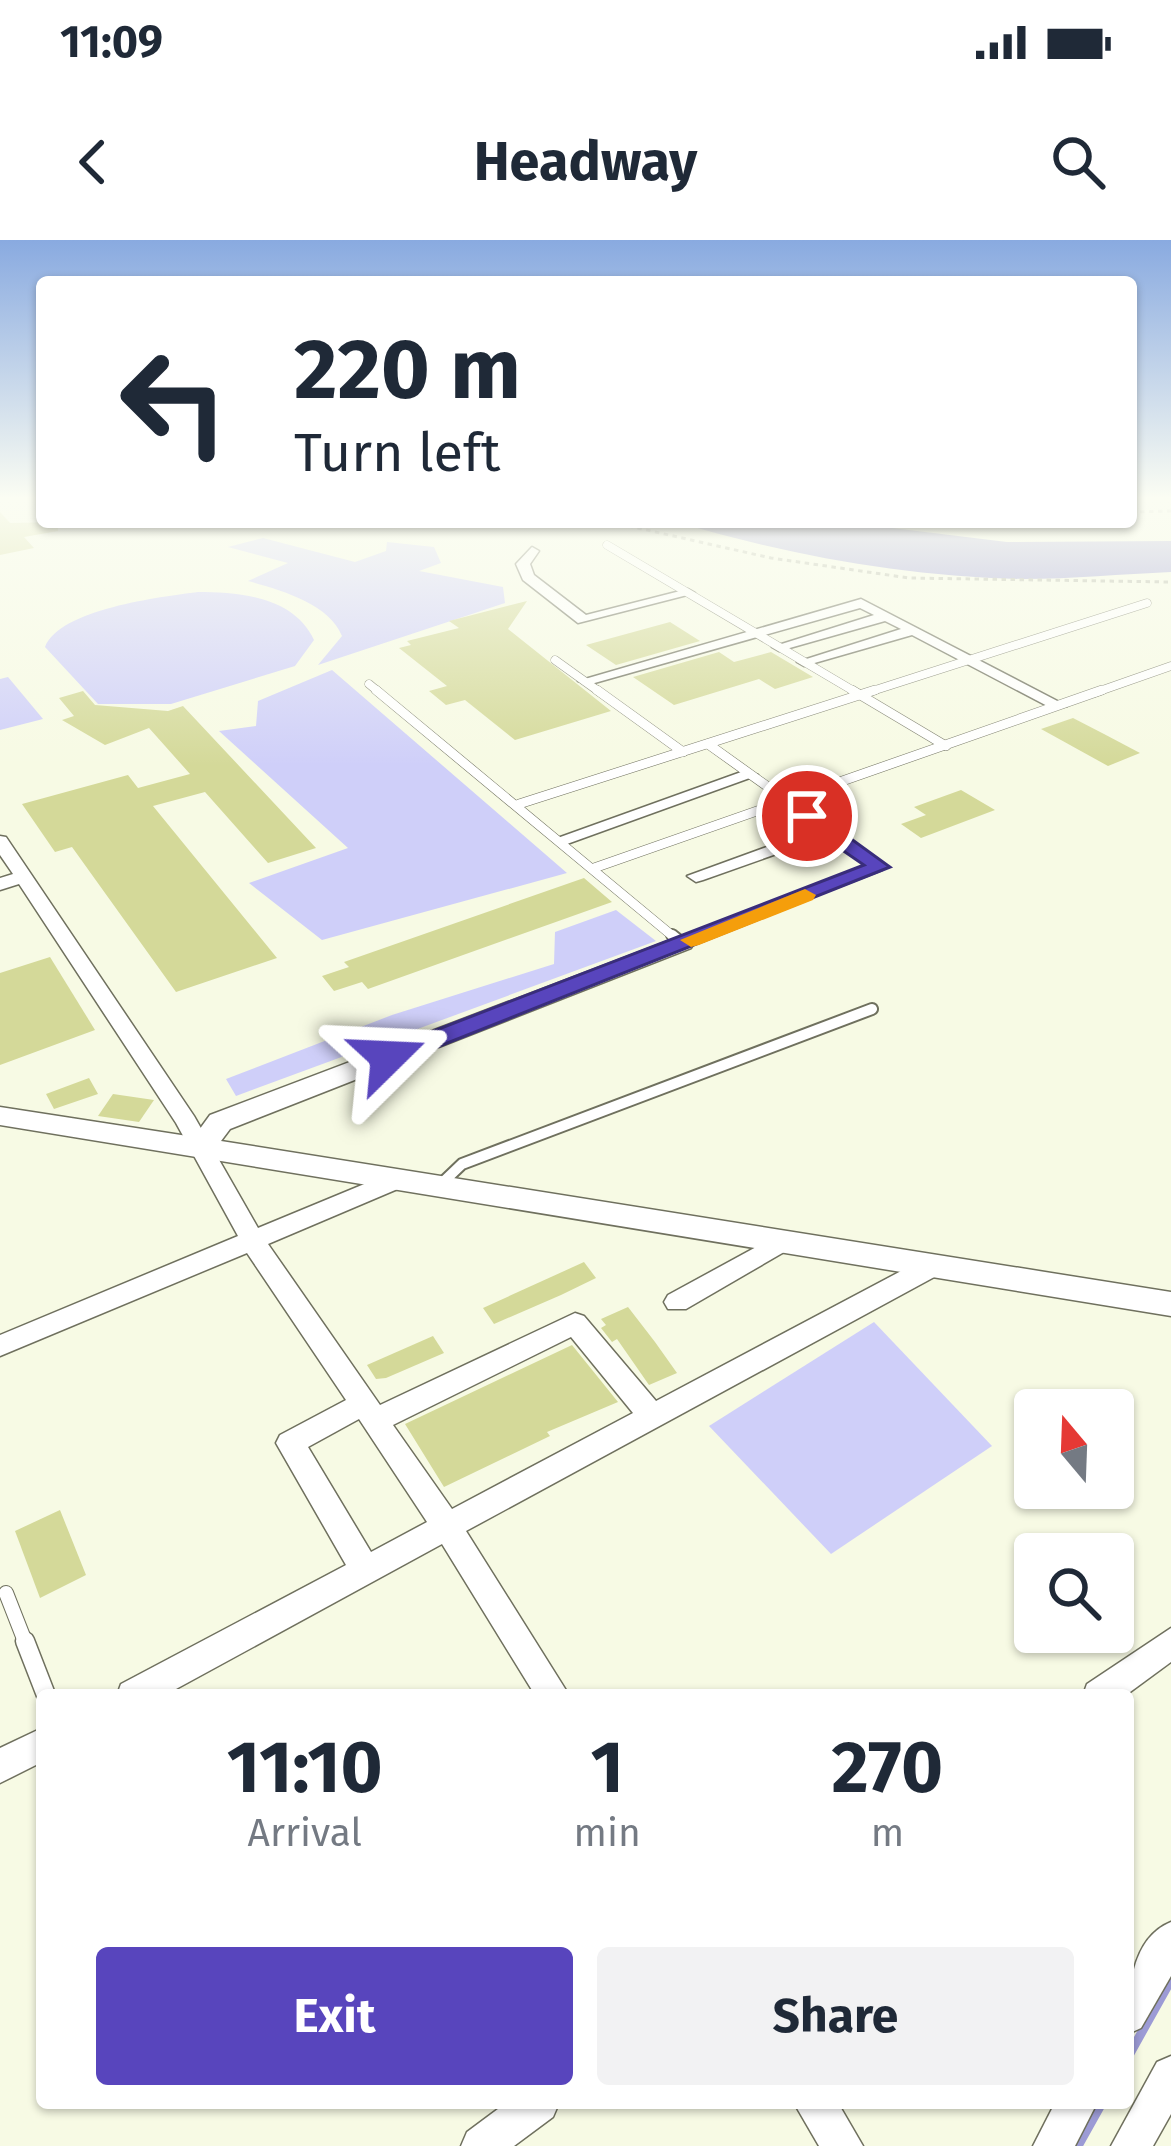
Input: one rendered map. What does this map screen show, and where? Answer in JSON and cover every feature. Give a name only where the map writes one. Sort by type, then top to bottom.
[{"type":"street","points":[[541,588],[583,620],[688,593]]},
{"type":"street","points":[[586,681],[862,603],[1059,706]]},
{"type":"street","points":[[544,613],[566,608]]},
{"type":"street","points":[[779,647],[886,616]]},
{"type":"street","points":[[804,662],[914,630]]},
{"type":"street","points":[[561,840],[750,775]]},
{"type":"street","points":[[696,875],[826,830]]},
{"type":"street","points":[[0,841],[201,1148],[252,1240],[448,1528],[549,1689]]},
{"type":"street","points":[[0,884],[23,878]]},
{"type":"street","points":[[201,1148],[220,1122],[682,944]]},
{"type":"street","points":[[0,1116],[1171,1304]]},
{"type":"street","points":[[0,1346],[399,1179]]},
{"type":"street","points":[[677,1302],[782,1242]]},
{"type":"street","points":[[144,1689],[929,1268]]},
{"type":"street","points":[[366,1571],[290,1443],[575,1323],[652,1417]]},
{"type":"street","points":[[1107,1689],[1171,1643]]},
{"type":"street","points":[[0,1766],[36,1747]]},
{"type":"street","points":[[1134,2005],[1171,1940]]},
{"type":"street","points":[[1131,2146],[1171,2077]]},
{"type":"street","points":[[481,2146],[531,2109]]},
{"type":"street","points":[[818,2109],[843,2146]]},
{"type":"street","points":[[1053,2146],[1074,2109]]},
{"type":"lane","points":[[679,588],[946,746]]},
{"type":"lane","points":[[519,804],[1147,603]]},
{"type":"lane","points":[[556,660],[682,752]]},
{"type":"lane","points":[[594,868],[1171,666]]},
{"type":"lane","points":[[369,684],[682,944],[880,867],[708,744]]},
{"type":"lane","points":[[440,1185],[462,1164],[872,1010]]},
{"type":"lane","points":[[6,1593],[44,1689]]},
{"type":"shaded area","points":[[503,588],[505,603],[318,665],[342,636],[336,625],[315,606],[274,589]]},
{"type":"shaded area","points":[[198,592],[231,593],[280,606],[314,640],[295,666],[171,704],[98,704],[45,647],[54,634],[90,614]]},
{"type":"shaded area","points":[[332,670],[567,873],[322,940],[249,883],[348,848],[219,731],[256,726],[258,701]]},
{"type":"shaded area","points":[[8,677],[43,719],[0,730],[0,679]]},
{"type":"shaded area","points":[[616,910],[656,941],[236,1096],[226,1079],[392,1015],[554,964],[555,932]]},
{"type":"shaded area","points":[[874,1322],[992,1446],[831,1554],[709,1426]]},
{"type":"building","points":[[527,601],[508,629],[611,711],[515,740],[465,700],[446,705],[429,691],[447,686],[399,648],[411,645],[407,641],[459,628],[449,621]]},
{"type":"building","points":[[670,622],[700,641],[616,665],[586,645]]},
{"type":"building","points":[[719,652],[734,662],[771,652],[813,677],[775,689],[759,679],[674,705],[633,677]]},
{"type":"building","points":[[83,691],[95,705],[168,711],[183,706],[316,848],[268,863],[205,792],[153,806],[277,958],[176,992],[72,847],[55,852],[22,804],[128,775],[138,788],[190,774],[149,728],[105,745],[62,720],[74,716],[59,698]]},
{"type":"building","points":[[1073,718],[1140,753],[1108,766],[1041,729]]},
{"type":"building","points":[[961,790],[995,810],[921,838],[901,824],[926,815],[914,807]]},
{"type":"building","points":[[584,878],[612,902],[368,989],[362,982],[334,991],[322,976],[349,967],[344,962]]},
{"type":"building","points":[[50,957],[95,1030],[0,1065],[0,973]]},
{"type":"building","points":[[89,1078],[98,1094],[54,1109],[46,1094]]},
{"type":"building","points":[[113,1094],[154,1100],[139,1122],[98,1116]]},
{"type":"building","points":[[584,1262],[596,1278],[561,1295],[494,1324],[483,1308]]},
{"type":"building","points":[[628,1307],[677,1373],[649,1385],[617,1339],[612,1342],[601,1328],[606,1325],[601,1319]]},
{"type":"building","points":[[433,1336],[444,1353],[386,1378],[376,1379],[367,1365]]},
{"type":"building","points":[[572,1345],[618,1402],[547,1432],[550,1436],[444,1487],[405,1424]]},
{"type":"building","points":[[60,1510],[86,1575],[40,1598],[15,1531]]},
{"type":"waterway","points":[[1134,2046],[1171,1980]]},
{"type":"waterway","points":[[1078,2146],[1099,2109]]},
{"type":"slow traffic","points":[[691,940],[805,895]]},
{"type":"route","points":[[388,1057],[880,867],[807,816]]}]
